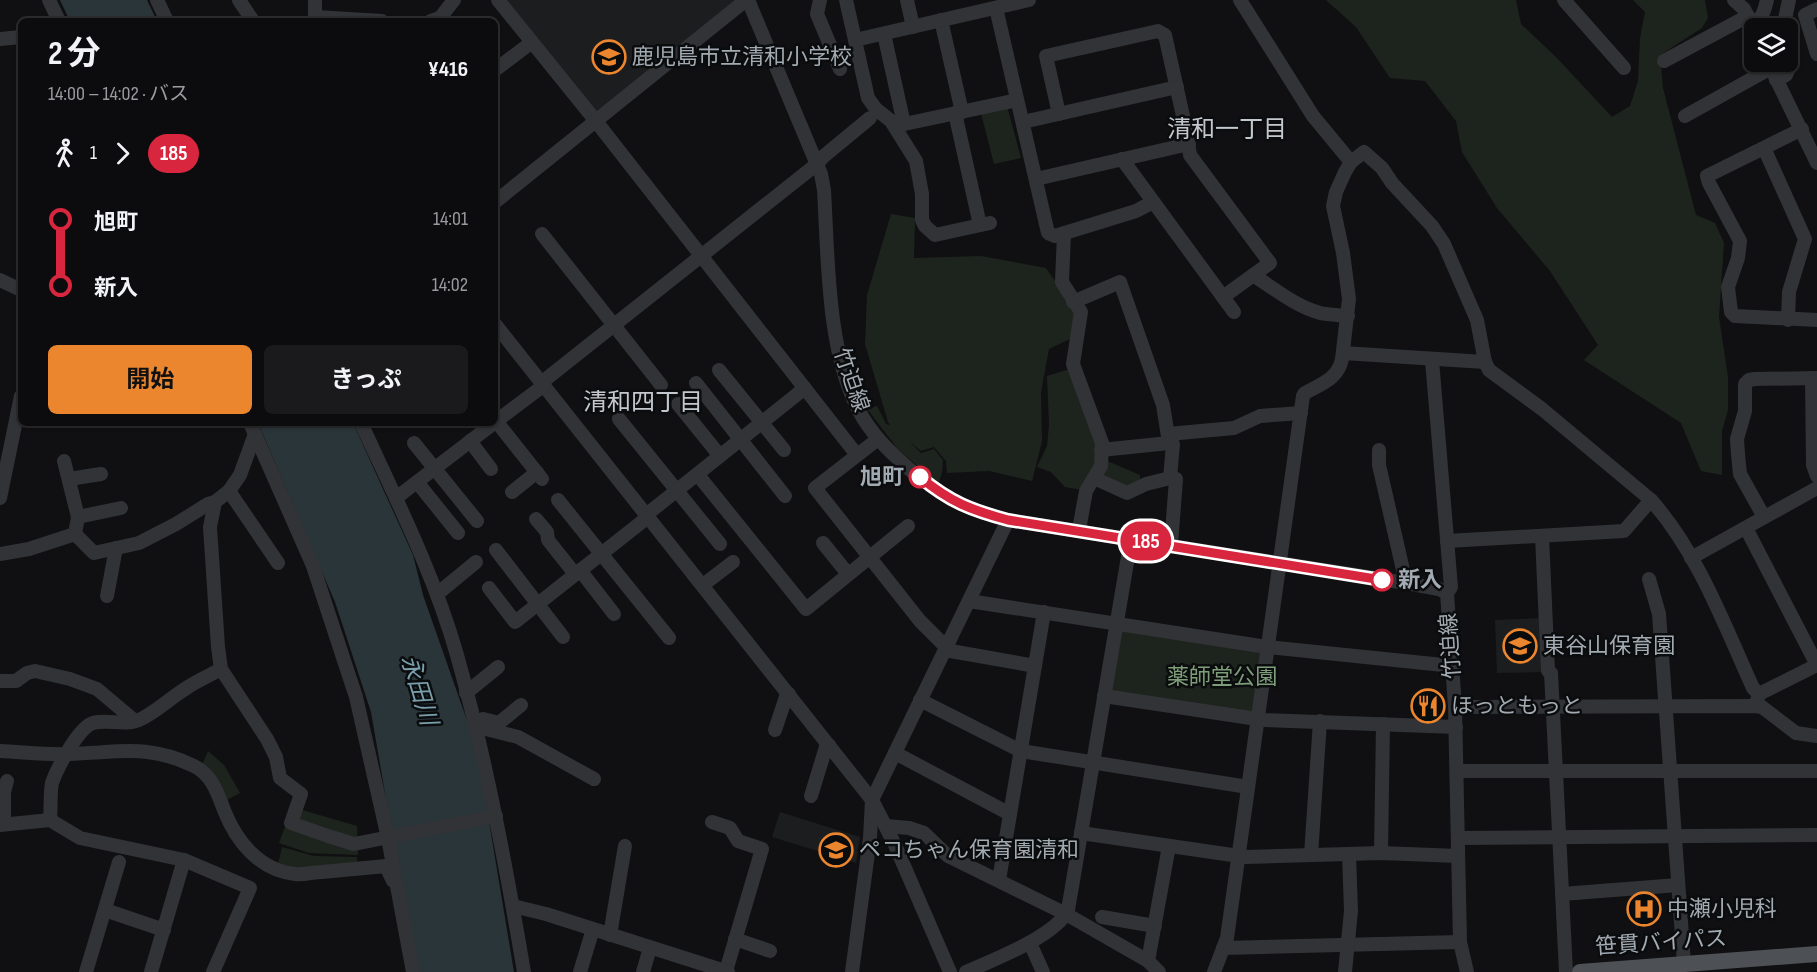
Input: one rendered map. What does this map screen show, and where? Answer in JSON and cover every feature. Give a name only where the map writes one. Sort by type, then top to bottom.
[{"type":"main road","name":"笹貫バイパス","points":[[1580,972],[1618,971],[1684,964],[1736,966],[1817,954]]},
{"type":"street","points":[[49,0],[56,18]]},
{"type":"street","points":[[157,0],[166,18]]},
{"type":"street","points":[[238,0],[252,18]]},
{"type":"street","points":[[315,0],[316,18]]},
{"type":"street","points":[[440,18],[454,0]]},
{"type":"street","points":[[498,0],[595,120],[857,455]]},
{"type":"street","points":[[498,200],[747,0]]},
{"type":"street","name":"竹迫線","points":[[747,0],[818,164],[824,190],[834,329],[849,389],[858,409],[878,439],[895,457],[946,498],[982,513],[1008,520],[1278,562],[1439,589],[1447,593],[1456,728],[1460,942],[1467,972]]},
{"type":"street","points":[[820,0],[817,14],[840,69]]},
{"type":"street","points":[[846,0],[868,98],[876,109],[891,121],[899,125],[1017,100]]},
{"type":"street","points":[[907,0],[913,27]]},
{"type":"street","points":[[855,40],[941,20],[969,7],[996,8],[1028,0]]},
{"type":"street","points":[[1240,0],[1312,116],[1351,162]]},
{"type":"street","points":[[1564,0],[1624,68]]},
{"type":"street","points":[[1734,0],[1744,9],[1749,18]]},
{"type":"street","points":[[1762,18],[1767,0]]},
{"type":"street","points":[[1785,18],[1789,0]]},
{"type":"street","points":[[996,8],[1048,233],[1055,236],[1136,211],[1153,202]]},
{"type":"street","points":[[1817,9],[1805,15],[1817,54]]},
{"type":"street","points":[[884,34],[899,125],[916,161],[922,194],[922,220],[935,235],[985,224],[958,113],[941,20]]},
{"type":"street","points":[[1664,61],[1744,27]]},
{"type":"street","points":[[1059,114],[1046,56],[1158,31],[1165,35],[1190,155],[1270,263],[1222,297]]},
{"type":"street","points":[[0,39],[18,37]]},
{"type":"street","points":[[498,68],[532,42]]},
{"type":"street","points":[[1685,116],[1768,72]]},
{"type":"street","points":[[1773,72],[1817,163]]},
{"type":"street","points":[[1023,122],[1177,87]]},
{"type":"street","points":[[498,420],[818,164],[824,156],[870,118]]},
{"type":"street","points":[[1802,129],[1707,176],[1740,241],[1738,258],[1728,287],[1731,312],[1735,316],[1817,320]]},
{"type":"street","points":[[1036,179],[1189,144]]},
{"type":"street","points":[[1764,148],[1805,239],[1789,292],[1788,320]]},
{"type":"street","points":[[1214,972],[1227,938],[1278,562],[1305,393],[1335,376],[1341,366],[1349,299],[1333,207],[1336,192],[1351,162],[1364,152],[1382,168],[1444,244],[1477,320],[1485,362],[1489,370],[1542,409],[1651,500],[1664,514],[1691,558],[1717,608],[1758,700],[1767,711],[1796,733],[1817,736]]},
{"type":"street","points":[[1122,159],[1234,312]]},
{"type":"street","points":[[1064,233],[1062,282],[1080,312],[1073,364],[1102,443],[1101,466],[1086,491],[1079,530]]},
{"type":"street","points":[[542,234],[661,385]]},
{"type":"street","points":[[1253,275],[1306,308],[1322,313],[1348,316]]},
{"type":"street","points":[[0,280],[18,289]]},
{"type":"street","points":[[1073,302],[1120,282],[1154,375],[1163,405],[1168,438],[1173,444],[1170,478]]},
{"type":"street","points":[[498,328],[872,800],[886,826],[950,972]]},
{"type":"street","points":[[1343,353],[1485,362]]},
{"type":"street","points":[[1432,360],[1451,586],[1447,593]]},
{"type":"street","points":[[719,370],[784,450]]},
{"type":"street","points":[[1764,517],[1740,474],[1737,439],[1745,411],[1745,384],[1749,380],[1815,378],[1813,465],[1817,476]]},
{"type":"street","points":[[696,383],[785,496]]},
{"type":"street","points":[[489,588],[515,622],[805,388]]},
{"type":"street","points":[[678,404],[720,456]]},
{"type":"street","points":[[0,498],[18,410]]},
{"type":"street","points":[[1101,450],[1234,428],[1260,416],[1301,414]]},
{"type":"street","points":[[619,419],[720,544]]},
{"type":"street","points":[[362,426],[436,592],[457,654],[532,972]]},
{"type":"street","points":[[396,498],[490,426]]},
{"type":"street","points":[[498,426],[539,476],[512,492]]},
{"type":"street","points":[[75,534],[94,553],[139,543],[215,502],[229,490],[240,475],[253,429]]},
{"type":"street","points":[[253,429],[313,566],[357,696],[388,838],[413,972]]},
{"type":"street","points":[[878,439],[815,488],[920,621],[945,649],[1035,666]]},
{"type":"street","points":[[470,441],[491,469]]},
{"type":"street","points":[[414,443],[477,521]]},
{"type":"street","points":[[1379,450],[1379,465],[1406,584]]},
{"type":"street","points":[[64,461],[78,517],[75,534]]},
{"type":"street","points":[[69,479],[101,474]]},
{"type":"street","points":[[698,475],[806,609],[908,526]]},
{"type":"street","points":[[1094,478],[1127,493],[1146,484],[1170,478],[1176,479],[1171,545]]},
{"type":"street","points":[[417,482],[458,533]]},
{"type":"street","points":[[1691,558],[1817,488]]},
{"type":"street","points":[[229,490],[278,563]]},
{"type":"street","points":[[558,500],[669,638]]},
{"type":"street","points":[[1447,541],[1624,531],[1651,500]]},
{"type":"street","points":[[215,502],[210,527],[210,542],[222,669],[267,739],[276,757],[280,778],[301,794],[291,823],[354,844],[496,816]]},
{"type":"street","points":[[78,517],[120,508]]},
{"type":"street","points":[[536,519],[547,532],[548,540],[614,614]]},
{"type":"street","points":[[852,972],[870,838],[872,800],[1008,520]]},
{"type":"street","points":[[1455,707],[1665,707],[1758,700],[1817,665],[1746,528]]},
{"type":"street","points":[[0,554],[29,549],[75,534]]},
{"type":"street","points":[[1542,536],[1566,972]]},
{"type":"street","points":[[966,972],[1030,944],[1066,914],[1131,539]]},
{"type":"street","points":[[823,543],[849,574]]},
{"type":"street","points":[[107,596],[116,548]]},
{"type":"street","points":[[496,550],[563,638]]},
{"type":"street","points":[[702,585],[733,561]]},
{"type":"street","points":[[436,592],[442,590],[476,562]]},
{"type":"street","points":[[1649,579],[1659,614],[1684,964]]},
{"type":"street","points":[[969,601],[1267,647],[1453,666]]},
{"type":"street","points":[[999,880],[1044,612]]},
{"type":"street","points":[[466,693],[498,667]]},
{"type":"street","points":[[50,820],[52,785],[76,738],[86,726],[95,723],[120,724],[135,721],[149,715],[185,689],[222,669]]},
{"type":"street","points":[[0,681],[16,681],[27,673],[35,671],[70,679],[97,689],[135,721]]},
{"type":"street","points":[[775,730],[789,694]]},
{"type":"street","points":[[1104,696],[1257,719],[1456,728]]},
{"type":"street","points":[[920,700],[1021,752],[1248,787]]},
{"type":"street","points":[[473,721],[499,723],[521,705]]},
{"type":"street","points":[[473,721],[518,737],[594,779]]},
{"type":"street","points":[[1311,855],[1320,721]]},
{"type":"street","points":[[1381,853],[1383,724]]},
{"type":"street","points":[[811,796],[826,747],[829,745]]},
{"type":"street","points":[[0,751],[67,754],[141,750],[176,759],[196,767],[211,780],[231,826],[242,844],[257,858],[274,868],[296,874],[386,866],[398,891]]},
{"type":"street","points":[[895,753],[1010,814]]},
{"type":"street","points":[[1456,771],[1817,771]]},
{"type":"street","points":[[7,781],[2,825],[50,820],[80,838],[184,860],[250,888],[213,972]]},
{"type":"street","points":[[516,907],[610,934],[727,972],[762,849],[738,841],[730,828],[712,822]]},
{"type":"street","points":[[886,826],[924,833],[948,856],[1066,914],[1148,961],[1159,972]]},
{"type":"street","points":[[1081,833],[1238,857],[1381,853],[1458,856]]},
{"type":"street","points":[[1458,838],[1817,835]]},
{"type":"street","points":[[610,934],[625,846]]},
{"type":"street","points":[[1148,961],[1169,846]]},
{"type":"street","points":[[1345,972],[1351,911],[1349,854]]},
{"type":"street","points":[[151,972],[184,860]]},
{"type":"street","points":[[86,972],[119,862]]},
{"type":"street","points":[[1562,894],[1678,885]]},
{"type":"street","points":[[516,907],[524,972]]},
{"type":"street","points":[[105,910],[164,930]]},
{"type":"street","points":[[1102,917],[1155,926]]},
{"type":"street","points":[[580,972],[593,929]]},
{"type":"street","points":[[735,939],[770,951]]},
{"type":"street","points":[[1223,948],[1460,942]]},
{"type":"street","points":[[1030,944],[1043,972]]},
{"type":"street","points":[[643,972],[650,948]]},
{"type":"shaded area","name":"鹿児島市立清和小学校","points":[[504,0],[736,0],[600,112],[592,111]]},
{"type":"shaded area","name":"東谷山保育園","points":[[1542,618],[1544,672],[1497,673],[1495,620]]},
{"type":"shaded area","name":"ペコちゃん保育園清和","points":[[780,812],[860,837],[856,863],[772,837]]},
{"type":"green space","points":[[1326,0],[1516,0],[1521,24],[1557,58],[1612,117],[1630,106],[1638,81],[1640,38],[1645,12],[1633,0],[1705,0],[1708,18],[1702,28],[1660,55],[1663,88],[1696,215],[1715,223],[1724,243],[1719,317],[1728,377],[1728,410],[1722,431],[1722,475],[1701,471],[1681,423],[1584,360],[1598,345],[1550,271],[1497,208],[1462,152],[1456,121],[1425,81],[1390,78],[1356,27]]},
{"type":"green space","points":[[1007,106],[1021,158],[994,164],[981,113]]},
{"type":"green space","points":[[891,214],[915,218],[914,258],[981,256],[1046,268],[1078,314],[1070,339],[1049,349],[1041,392],[1042,441],[1032,481],[989,471],[947,473],[946,461],[934,447],[921,451],[909,441],[921,453],[934,449],[943,460],[938,484],[898,449],[867,409],[877,406],[886,424],[890,425],[865,344],[867,295]]},
{"type":"green space","points":[[1073,368],[1096,442],[1098,457],[1140,475],[1140,483],[1127,490],[1091,475],[1082,490],[1065,487],[1051,472],[1037,467],[1047,446],[1049,425],[1047,376]]},
{"type":"green space","name":"薬師堂公園","points":[[1123,629],[1257,651],[1261,654],[1253,710],[1249,714],[1113,692],[1110,689],[1120,631]]},
{"type":"green space","points":[[208,751],[224,765],[240,793],[225,801],[201,767]]},
{"type":"green space","points":[[292,807],[357,826],[358,855],[309,853],[279,843]]},
{"type":"green space","points":[[282,847],[314,856],[357,857],[357,866],[299,869],[278,864]]},
{"type":"water","points":[[60,0],[147,0],[156,18],[69,18]]},
{"type":"water","name":"永田川","points":[[259,426],[354,426],[413,555],[423,595],[477,749],[514,972],[416,972],[371,712],[335,602]]},
{"type":"bus line","name":"185","points":[[920,477],[946,498],[958,504],[1008,520],[1382,580]]},
{"type":"place","name":"鹿児島市立清和小学校","points":[[609,57]]},
{"type":"place","name":"旭町","points":[[920,477]]},
{"type":"place","name":"新入","points":[[1382,580]]},
{"type":"place","name":"東谷山保育園","points":[[1520,646]]},
{"type":"place","name":"ほっともっと","points":[[1428,706]]},
{"type":"place","name":"ペコちゃん保育園清和","points":[[836,850]]},
{"type":"place","name":"中瀬小児科","points":[[1644,909]]},
{"type":"district","name":"清和一丁目","points":[[1227,129]]},
{"type":"district","name":"清和四丁目","points":[[643,402]]}]
